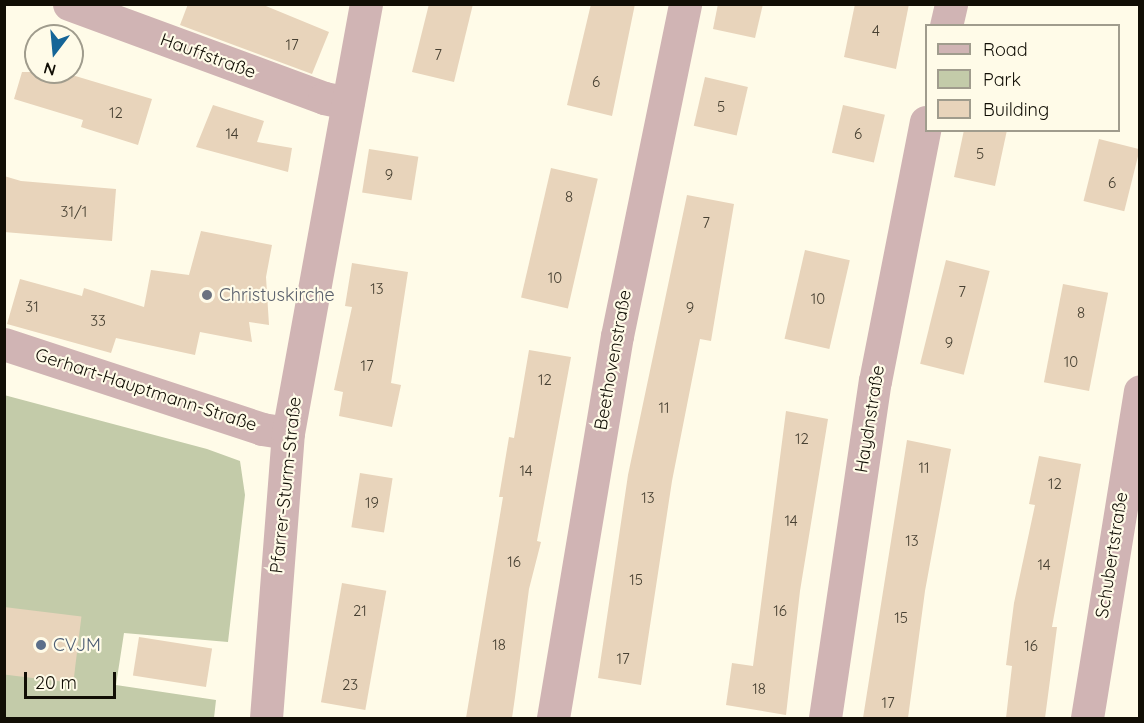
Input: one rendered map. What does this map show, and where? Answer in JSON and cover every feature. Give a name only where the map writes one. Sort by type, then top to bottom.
[{"type":"street","name":"Hauffstraße","points":[[69,4],[324,98],[347,103]]},
{"type":"street","name":"Pfarrer-Sturm-Straße","points":[[266,718],[288,433],[366,4]]},
{"type":"street","name":"Beethovenstraße","points":[[553,718],[616,336],[685,4]]},
{"type":"street","points":[[946,24],[951,4]]},
{"type":"street","name":"Haydnstraße","points":[[825,718],[874,381],[925,132]]},
{"type":"street","name":"Gerhart-Hauptmann-Straße","points":[[4,344],[262,429],[288,433]]},
{"type":"street","name":"Schubertstraße","points":[[1088,718],[1140,391]]},
{"type":"green space","points":[[4,395],[207,449],[240,461],[245,495],[228,642],[124,633],[116,685],[216,700],[214,718],[5,718]]},
{"type":"building","points":[[188,4],[261,4],[329,32],[312,74],[180,25]]},
{"type":"building","points":[[429,4],[473,4],[454,82],[412,72]]},
{"type":"building","points":[[591,4],[635,4],[612,116],[567,105]]},
{"type":"building","points":[[718,4],[763,4],[755,38],[713,29]]},
{"type":"building","points":[[855,4],[909,4],[896,69],[844,57]]},
{"type":"building","points":[[22,72],[24,72],[24,84],[84,84],[84,79],[152,99],[138,145],[81,127],[83,120],[14,99]]},
{"type":"building","points":[[705,77],[748,87],[737,136],[694,126]]},
{"type":"building","points":[[213,105],[264,121],[257,142],[292,148],[288,172],[196,147]]},
{"type":"building","points":[[843,105],[885,115],[874,162],[832,153]]},
{"type":"building","points":[[964,132],[1007,132],[995,186],[954,177]]},
{"type":"building","points":[[1099,139],[1140,149],[1124,211],[1084,201]]},
{"type":"building","points":[[369,149],[418,157],[412,200],[362,192]]},
{"type":"building","points":[[551,168],[598,179],[568,308],[521,298]]},
{"type":"building","points":[[4,176],[21,181],[116,189],[112,241],[4,232]]},
{"type":"building","points":[[687,195],[734,204],[711,341],[700,339],[672,481],[641,685],[598,678],[628,475]]},
{"type":"building","name":"Christuskirche","points":[[201,231],[272,245],[266,277],[269,325],[249,322],[252,342],[200,332],[195,355],[116,338],[111,353],[7,324],[20,279],[82,296],[84,288],[144,307],[151,270],[189,275]]},
{"type":"building","points":[[805,250],[850,260],[829,349],[785,339]]},
{"type":"building","points":[[946,260],[990,271],[964,375],[920,364]]},
{"type":"building","points":[[352,263],[408,272],[391,383],[401,385],[392,427],[339,416],[343,392],[334,390],[352,307],[345,306]]},
{"type":"building","points":[[1063,284],[1108,293],[1089,391],[1044,382]]},
{"type":"building","points":[[529,350],[571,357],[537,541],[541,542],[529,589],[512,718],[466,718],[503,497],[499,497],[509,437],[514,438]]},
{"type":"building","points":[[786,411],[828,419],[800,591],[786,715],[726,705],[732,663],[753,666]]},
{"type":"building","points":[[907,440],[951,449],[925,591],[908,718],[863,718]]},
{"type":"building","points":[[1039,456],[1081,464],[1052,627],[1057,627],[1045,718],[1006,718],[1012,666],[1006,665],[1014,603],[1035,505],[1029,504]]},
{"type":"building","points":[[360,473],[393,478],[384,532],[351,527]]},
{"type":"building","points":[[342,583],[386,591],[365,710],[321,702]]},
{"type":"building","name":"CVJM","points":[[4,607],[81,617],[73,683],[4,675]]},
{"type":"building","points":[[139,637],[212,649],[206,687],[133,676]]},
{"type":"place","name":"Christuskirche","points":[[207,295]]},
{"type":"place","name":"CVJM","points":[[41,645]]}]
